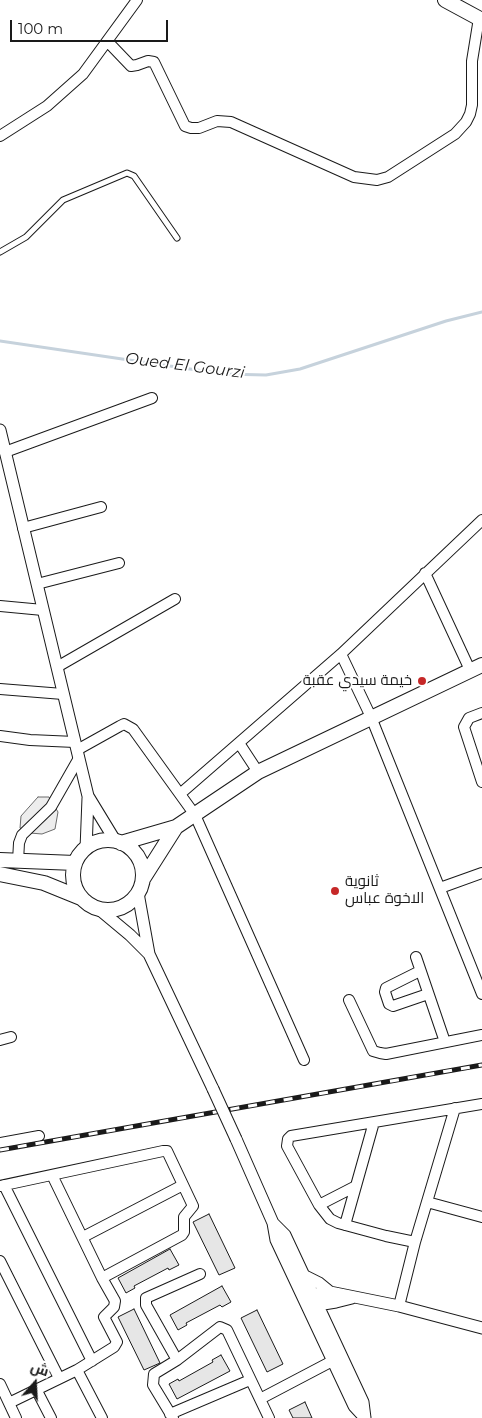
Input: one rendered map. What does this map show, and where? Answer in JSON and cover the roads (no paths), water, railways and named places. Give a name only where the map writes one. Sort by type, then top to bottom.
[{"type":"main road","points":[[445,0],[481,19]]},
{"type":"main road","points":[[81,898],[75,887],[73,875],[76,863],[86,849],[95,843],[106,841],[118,842],[176,828],[258,772],[476,668]]},
{"type":"main road","points":[[0,874],[44,883],[81,898],[100,910],[115,910],[128,904],[138,893],[143,879],[176,828]]},
{"type":"main road","points":[[118,842],[129,848],[140,861],[143,879]]},
{"type":"main road","points":[[0,860],[76,863]]},
{"type":"street","points":[[0,136],[47,106],[84,74],[136,0]]},
{"type":"street","points":[[108,41],[131,66],[137,66],[148,61],[154,62],[185,126],[199,128],[217,121],[231,122],[354,177],[377,180],[388,176],[455,134],[466,122],[472,105],[472,61],[481,19]]},
{"type":"street","points":[[5,452],[152,398]]},
{"type":"street","points":[[0,430],[88,796],[86,849]]},
{"type":"street","points":[[23,528],[101,507]]},
{"type":"street","points":[[180,794],[341,654],[482,520]]},
{"type":"street","points":[[36,584],[119,563]]},
{"type":"street","points":[[425,574],[476,668]]},
{"type":"street","points":[[57,668],[174,599]]},
{"type":"street","points":[[0,606],[43,610]]},
{"type":"street","points":[[341,654],[371,717],[482,994]]},
{"type":"street","points":[[0,689],[63,694]]},
{"type":"street","points":[[482,713],[469,718],[464,727],[482,782]]},
{"type":"street","points":[[18,861],[22,835],[51,807],[77,750],[124,724],[133,728],[195,815],[304,1060]]},
{"type":"street","points":[[0,736],[77,750]]},
{"type":"street","points":[[239,743],[258,772]]},
{"type":"street","points":[[88,796],[118,842]]},
{"type":"street","points":[[440,888],[482,873]]},
{"type":"street","points":[[138,893],[149,954],[236,1139],[273,1223],[276,1240],[309,1300],[337,1358],[365,1407],[365,1418]]},
{"type":"street","points":[[100,910],[149,954]]},
{"type":"street","points":[[416,957],[445,1042]]},
{"type":"street","points":[[420,971],[386,988],[385,992],[389,1004],[393,1006],[428,994]]},
{"type":"street","points":[[350,1000],[373,1051],[386,1054],[482,1035]]},
{"type":"street","points":[[0,1040],[11,1037]]},
{"type":"street","points":[[415,1242],[345,1225],[330,1219],[319,1205],[287,1146],[288,1139],[291,1136],[482,1104]]},
{"type":"street","points":[[398,1306],[455,1108]]},
{"type":"street","points":[[345,1225],[374,1122]]},
{"type":"street","points":[[0,1143],[39,1136]]},
{"type":"street","points":[[92,1361],[2,1185],[167,1151],[193,1206],[184,1217],[184,1232],[182,1235],[102,1278]]},
{"type":"street","points":[[9,1403],[77,1370],[114,1347],[117,1342],[104,1317],[114,1307],[116,1300],[102,1278],[52,1175]]},
{"type":"street","points":[[83,1237],[183,1185]]},
{"type":"street","points":[[319,1205],[356,1186]]},
{"type":"street","points":[[427,1202],[482,1217]]},
{"type":"street","points":[[273,1223],[284,1236],[303,1275],[309,1300],[324,1320],[337,1358]]},
{"type":"street","points":[[0,1262],[59,1378]]},
{"type":"street","points":[[176,1360],[146,1305],[146,1298],[200,1274]]},
{"type":"street","points":[[303,1275],[319,1282],[333,1297]]},
{"type":"street","points":[[324,1320],[333,1297]]},
{"type":"street","points":[[309,1300],[354,1297],[398,1306],[482,1328]]},
{"type":"street","points":[[250,1380],[172,1416],[153,1385],[154,1374],[176,1360],[220,1326],[224,1327],[270,1418]]},
{"type":"street","points":[[260,1400],[337,1358]]},
{"type":"street","points":[[77,1370],[102,1418]]},
{"type":"street","points":[[36,1389],[51,1418]]},
{"type":"street","points":[[1,1391],[16,1418]]},
{"type":"lane","points":[[0,252],[26,237],[63,200],[127,173],[134,176],[176,238]]},
{"type":"waterway","name":"Oued El Gourzi","points":[[0,341],[224,374],[266,375],[300,369],[446,321],[482,312]]},
{"type":"railway","points":[[0,1150],[482,1065]]},
{"type":"place","name":"خيمة سيدي عقبة","points":[[422,681]]},
{"type":"place","name":"ثانوية الاخوة عباس","points":[[335,891]]}]
